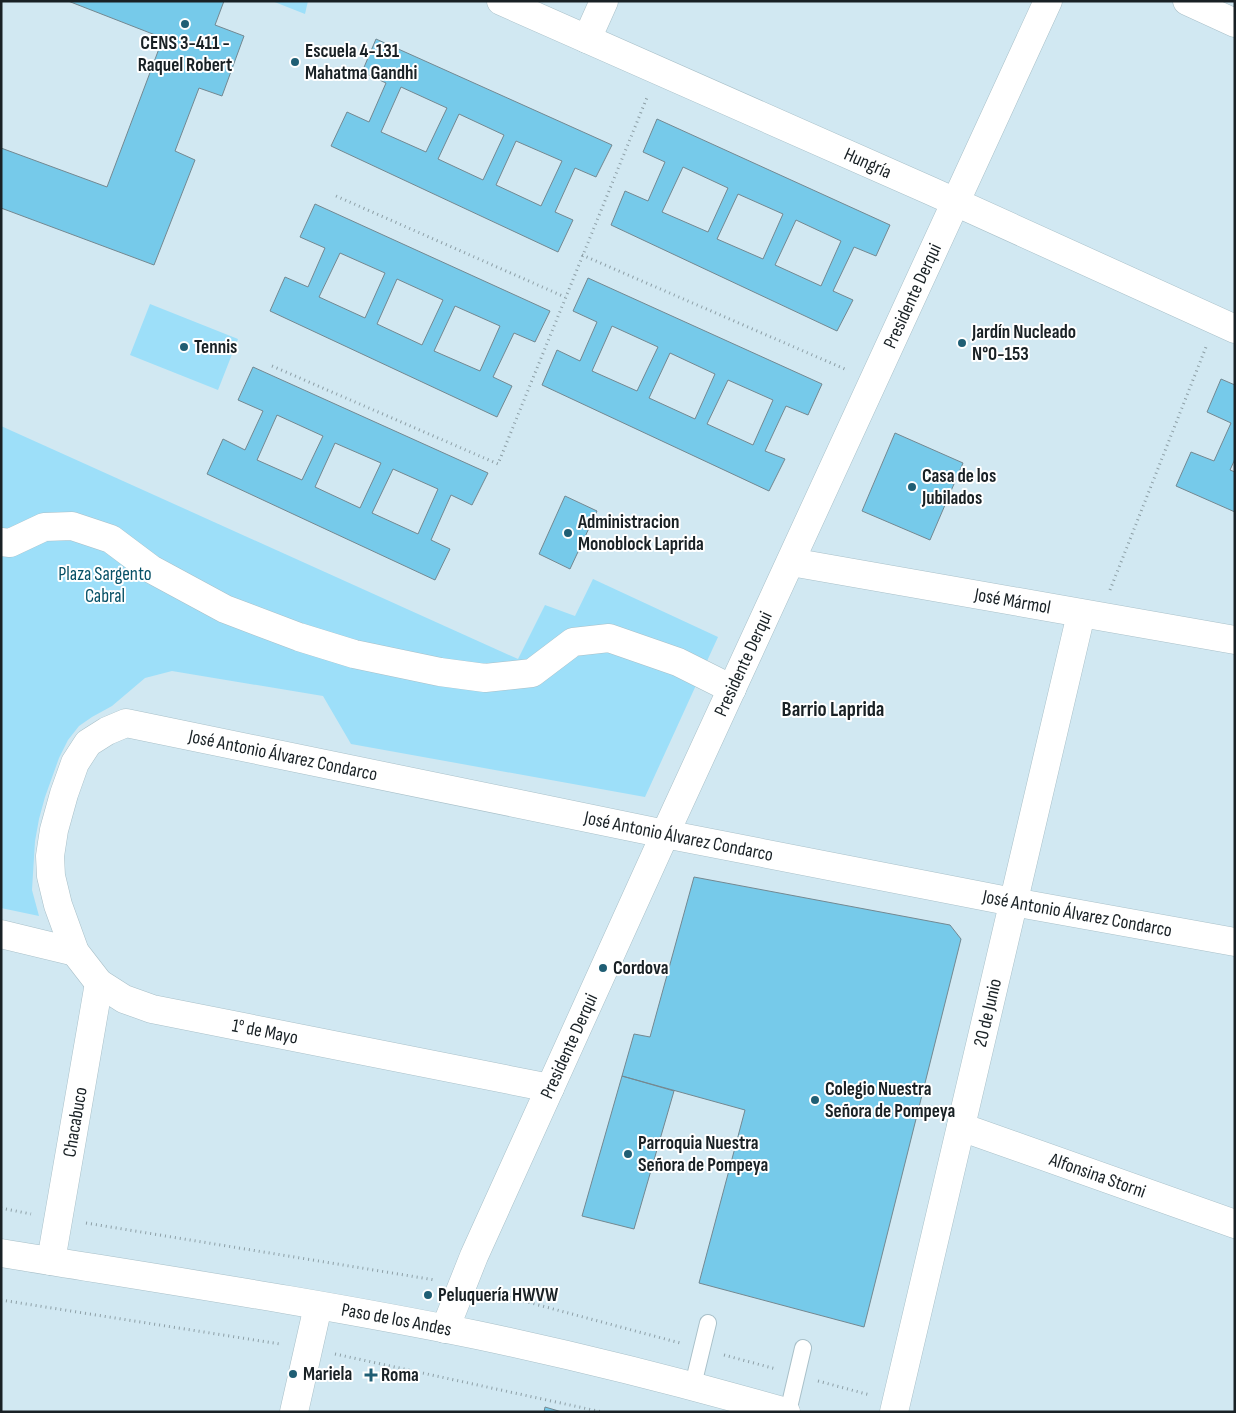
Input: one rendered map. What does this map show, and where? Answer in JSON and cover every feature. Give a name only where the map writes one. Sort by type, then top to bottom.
[{"type":"street","name":"Hungría","points":[[501,1],[1225,325]]},
{"type":"street","points":[[587,39],[604,1]]},
{"type":"street","name":"Presidente Derqui","points":[[445,1329],[474,1256],[665,834],[1048,1]]},
{"type":"street","points":[[1187,1],[1235,23]]},
{"type":"street","points":[[1,542],[10,543],[44,527],[72,526],[111,539],[151,569],[225,609],[299,637],[354,654],[440,672],[485,678],[532,673],[573,642],[608,638],[678,662],[732,689]]},
{"type":"street","name":"José Mármol","points":[[791,562],[1235,640]]},
{"type":"street","name":"20 de Junio","points":[[894,1412],[1081,614]]},
{"type":"street","name":"José Antonio Álvarez Condarco","points":[[75,952],[58,905],[51,876],[50,856],[54,830],[75,763],[88,743],[107,731],[126,723],[665,834],[1013,902],[1235,942]]},
{"type":"street","points":[[1,934],[75,952]]},
{"type":"street","name":"1° de Mayo","points":[[75,952],[99,983],[124,999],[152,1009],[550,1088]]},
{"type":"street","name":"Chacabuco","points":[[51,1261],[99,983]]},
{"type":"street","name":"Alfonsina Storni","points":[[961,1127],[1235,1224]]},
{"type":"street","name":"Paso de los Andes","points":[[1,1253],[445,1329],[694,1385],[787,1412]]},
{"type":"street","points":[[294,1412],[318,1306]]},
{"type":"lane","points":[[694,1385],[708,1323]]},
{"type":"lane","points":[[787,1412],[803,1348]]},
{"type":"path","points":[[272,366],[498,464],[658,71]]},
{"type":"path","points":[[336,196],[565,297]]},
{"type":"path","points":[[582,255],[872,381]]},
{"type":"path","points":[[1110,590],[1225,325]]},
{"type":"green space","points":[[272,1],[308,1],[305,14]]},
{"type":"green space","name":"Tennis","points":[[150,304],[238,339],[218,390],[130,355]]},
{"type":"green space","name":"Plaza Sargento Cabral","points":[[1,426],[518,659],[545,605],[575,616],[593,579],[718,637],[645,797],[351,744],[323,696],[172,671],[145,678],[112,706],[79,726],[68,740],[59,758],[45,797],[35,841],[32,890],[39,916],[1,908]]},
{"type":"building","points":[[68,1],[224,1],[215,25],[244,36],[222,96],[199,88],[175,151],[195,160],[154,265],[1,208],[1,148],[107,187],[163,38]]},
{"type":"building","points":[[376,39],[612,145],[596,177],[575,168],[555,212],[573,220],[558,252],[331,146],[347,112],[369,122],[386,83],[362,72]],"holes":[[[401,87],[447,108],[426,152],[381,132]],[[459,114],[504,135],[483,180],[438,159]],[[516,141],[562,161],[541,206],[496,185]]]},
{"type":"building","points":[[657,119],[890,225],[876,256],[854,247],[833,291],[853,300],[837,331],[611,225],[625,191],[648,201],[665,162],[643,152]],"holes":[[[683,167],[728,188],[708,232],[662,212]],[[738,194],[783,214],[763,259],[717,239]],[[796,220],[841,241],[821,286],[775,265]]]},
{"type":"building","points":[[315,204],[550,311],[535,342],[514,333],[493,377],[512,386],[497,417],[270,311],[285,277],[308,287],[325,248],[300,237]],"holes":[[[340,253],[385,273],[365,318],[319,297]],[[397,279],[443,300],[422,345],[377,324]],[[455,306],[500,326],[480,371],[434,351]]]},
{"type":"building","points":[[588,278],[822,384],[808,415],[786,406],[765,451],[785,459],[769,491],[542,385],[557,350],[580,361],[597,322],[573,311]],"holes":[[[612,326],[658,347],[637,391],[592,371]],[[670,353],[715,374],[695,419],[649,398]],[[728,380],[773,400],[753,445],[707,424]]]},
{"type":"building","points":[[253,367],[488,473],[472,505],[451,495],[431,540],[450,549],[435,580],[207,474],[223,439],[245,450],[263,411],[238,400]],"holes":[[[277,415],[323,436],[302,480],[257,460]],[[335,443],[381,463],[360,508],[315,487]],[[393,469],[438,489],[418,534],[372,513]]]},
{"type":"building","points":[[1221,379],[1235,385],[1235,459],[1230,470],[1235,472],[1235,512],[1176,486],[1191,452],[1214,461],[1231,423],[1207,412]]},
{"type":"building","name":"Casa de los Jubilados","points":[[895,433],[963,463],[930,540],[862,511]]},
{"type":"building","name":"Administracion Monoblock Laprida","points":[[565,496],[597,511],[570,569],[539,554]]},
{"type":"building","name":"Colegio Nuestra Señora de Pompeya","points":[[694,877],[950,925],[961,939],[864,1327],[699,1283],[745,1110],[622,1076],[634,1034],[650,1037]]},
{"type":"building","name":"Parroquia Nuestra Señora de Pompeya","points":[[622,1076],[674,1091],[634,1229],[582,1216]]},
{"type":"building","points":[[545,1407],[562,1412],[544,1412]]},
{"type":"place","name":"CENS 3-411 - Raquel Robert","points":[[185,24]]},
{"type":"place","name":"Escuela 4-131 Mahatma Gandhi","points":[[295,62]]},
{"type":"place","name":"Jardín Nucleado N°0-153","points":[[962,343]]},
{"type":"place","name":"Tennis","points":[[184,347]]},
{"type":"place","name":"Casa de los Jubilados","points":[[912,487]]},
{"type":"place","name":"Administracion Monoblock Laprida","points":[[568,533]]},
{"type":"place","name":"Cordova","points":[[603,968]]},
{"type":"place","name":"Colegio Nuestra Señora de Pompeya","points":[[815,1100]]},
{"type":"place","name":"Parroquia Nuestra Señora de Pompeya","points":[[628,1154]]},
{"type":"place","name":"Peluquería HWVW","points":[[428,1295]]},
{"type":"place","name":"Mariela","points":[[293,1374]]},
{"type":"place","name":"Roma","points":[[371,1375]]},
{"type":"district","name":"Barrio Laprida","points":[[833,709]]}]
